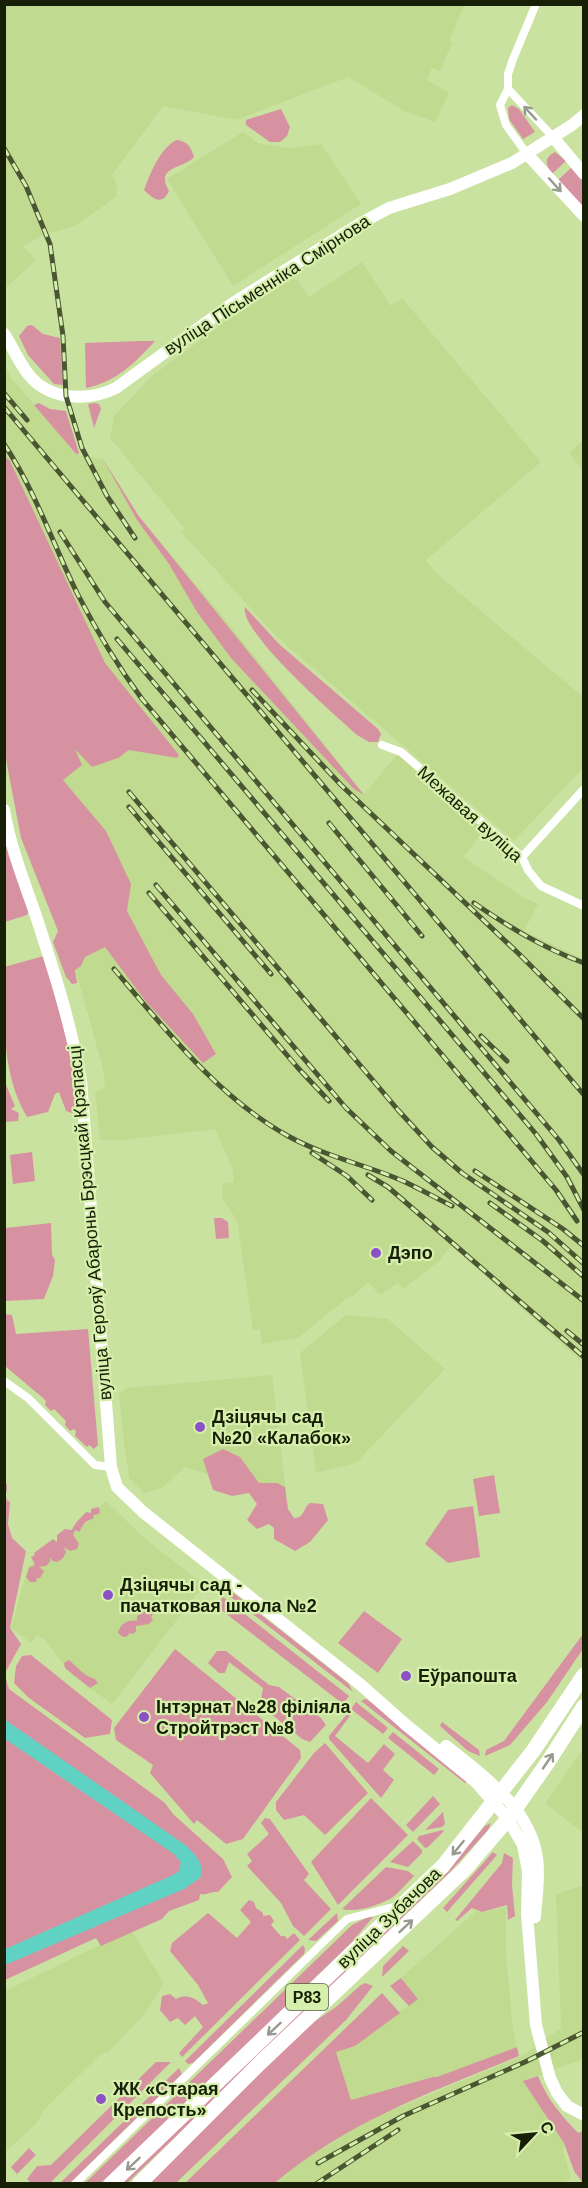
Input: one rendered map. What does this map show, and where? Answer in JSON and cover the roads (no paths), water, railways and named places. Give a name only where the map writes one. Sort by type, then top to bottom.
[{"type":"highway","name":"вуліца Зубачова","points":[[111,2184],[443,1866],[533,1751],[584,1676]]},
{"type":"highway","name":"вуліца Зубачова","points":[[139,2184],[261,2062],[458,1876],[492,1839],[511,1814],[548,1762],[581,1709]]},
{"type":"main road","name":"вуліца Пісьменніка Смірнова","points":[[4,334],[27,374],[41,388],[66,396],[107,392],[116,388],[234,303],[372,216],[450,189],[512,163],[584,115]]},
{"type":"main road","points":[[553,137],[584,174]]},
{"type":"main road","points":[[527,154],[584,216]]},
{"type":"main road","name":"вуліца Герояў Абароны Брэсцкай Крэпасці","points":[[4,810],[15,855],[62,995],[81,1081],[111,1467],[117,1487],[143,1512],[362,1685],[432,1735],[498,1797],[511,1814],[526,1826],[537,1856],[538,1882],[530,1948],[536,2025],[556,2092],[567,2106],[584,2115]]},
{"type":"street","points":[[527,154],[506,125],[500,105],[508,89],[508,74],[513,58],[536,4]]},
{"type":"street","points":[[508,89],[553,137]]},
{"type":"street","name":"Межавая вуліца","points":[[382,745],[401,752],[522,857],[528,870],[541,886],[584,906]]},
{"type":"street","points":[[522,857],[584,789]]},
{"type":"street","points":[[4,1381],[28,1398],[95,1465],[111,1467]]},
{"type":"street","points":[[75,2184],[347,1920],[402,1905]]},
{"type":"water","points":[[4,1719],[184,1844],[200,1863],[200,1878],[184,1889],[5,1965],[5,1949],[173,1875],[179,1871],[181,1863],[174,1854],[5,1739]]},
{"type":"railway","points":[[4,148],[26,186],[50,244],[63,336],[66,396],[82,448],[107,496],[135,538]]},
{"type":"railway","points":[[4,393],[27,420]]},
{"type":"railway","points":[[4,407],[584,1095]]},
{"type":"railway","points":[[4,444],[34,498],[84,607],[115,660],[142,699],[556,1190],[577,1221]]},
{"type":"railway","points":[[60,532],[105,602],[559,1140],[584,1175]]},
{"type":"railway","points":[[117,639],[536,1134],[567,1177],[584,1210]]},
{"type":"railway","points":[[252,690],[341,785],[584,1019]]},
{"type":"railway","points":[[129,792],[398,1110],[432,1147],[462,1173],[548,1232],[584,1264]]},
{"type":"railway","points":[[129,807],[271,974]]},
{"type":"railway","points":[[329,823],[422,936]]},
{"type":"railway","points":[[156,885],[346,1108],[391,1151],[584,1301]]},
{"type":"railway","points":[[149,893],[298,1068],[329,1101]]},
{"type":"railway","points":[[474,903],[554,951],[584,963]]},
{"type":"railway","points":[[114,969],[194,1060],[216,1082],[263,1120],[302,1143],[403,1181],[452,1206]]},
{"type":"railway","points":[[481,1036],[507,1061]]},
{"type":"railway","points":[[312,1153],[347,1176],[372,1200]]},
{"type":"railway","points":[[475,1171],[563,1229],[584,1246]]},
{"type":"railway","points":[[368,1175],[388,1187],[584,1357]]},
{"type":"railway","points":[[490,1203],[543,1241],[584,1277]]},
{"type":"railway","points":[[567,1331],[584,1345]]},
{"type":"railway","points":[[318,2163],[403,2116],[525,2062],[584,2032]]},
{"type":"railway","points":[[316,2184],[398,2130]]},
{"type":"place","name":"Дэпо","points":[[376,1253]]},
{"type":"place","name":"Дзіцячы сад №20 «Калабок»","points":[[200,1427]]},
{"type":"place","name":"Дзіцячы сад - пачатковая школа №2","points":[[108,1595]]},
{"type":"place","name":"Еўрапошта","points":[[406,1676]]},
{"type":"place","name":"Інтэрнат №28 фiлiяла Стройтрэст №8","points":[[144,1717]]},
{"type":"place","name":"ЖК «Старая Крепость»","points":[[101,2099]]}]
